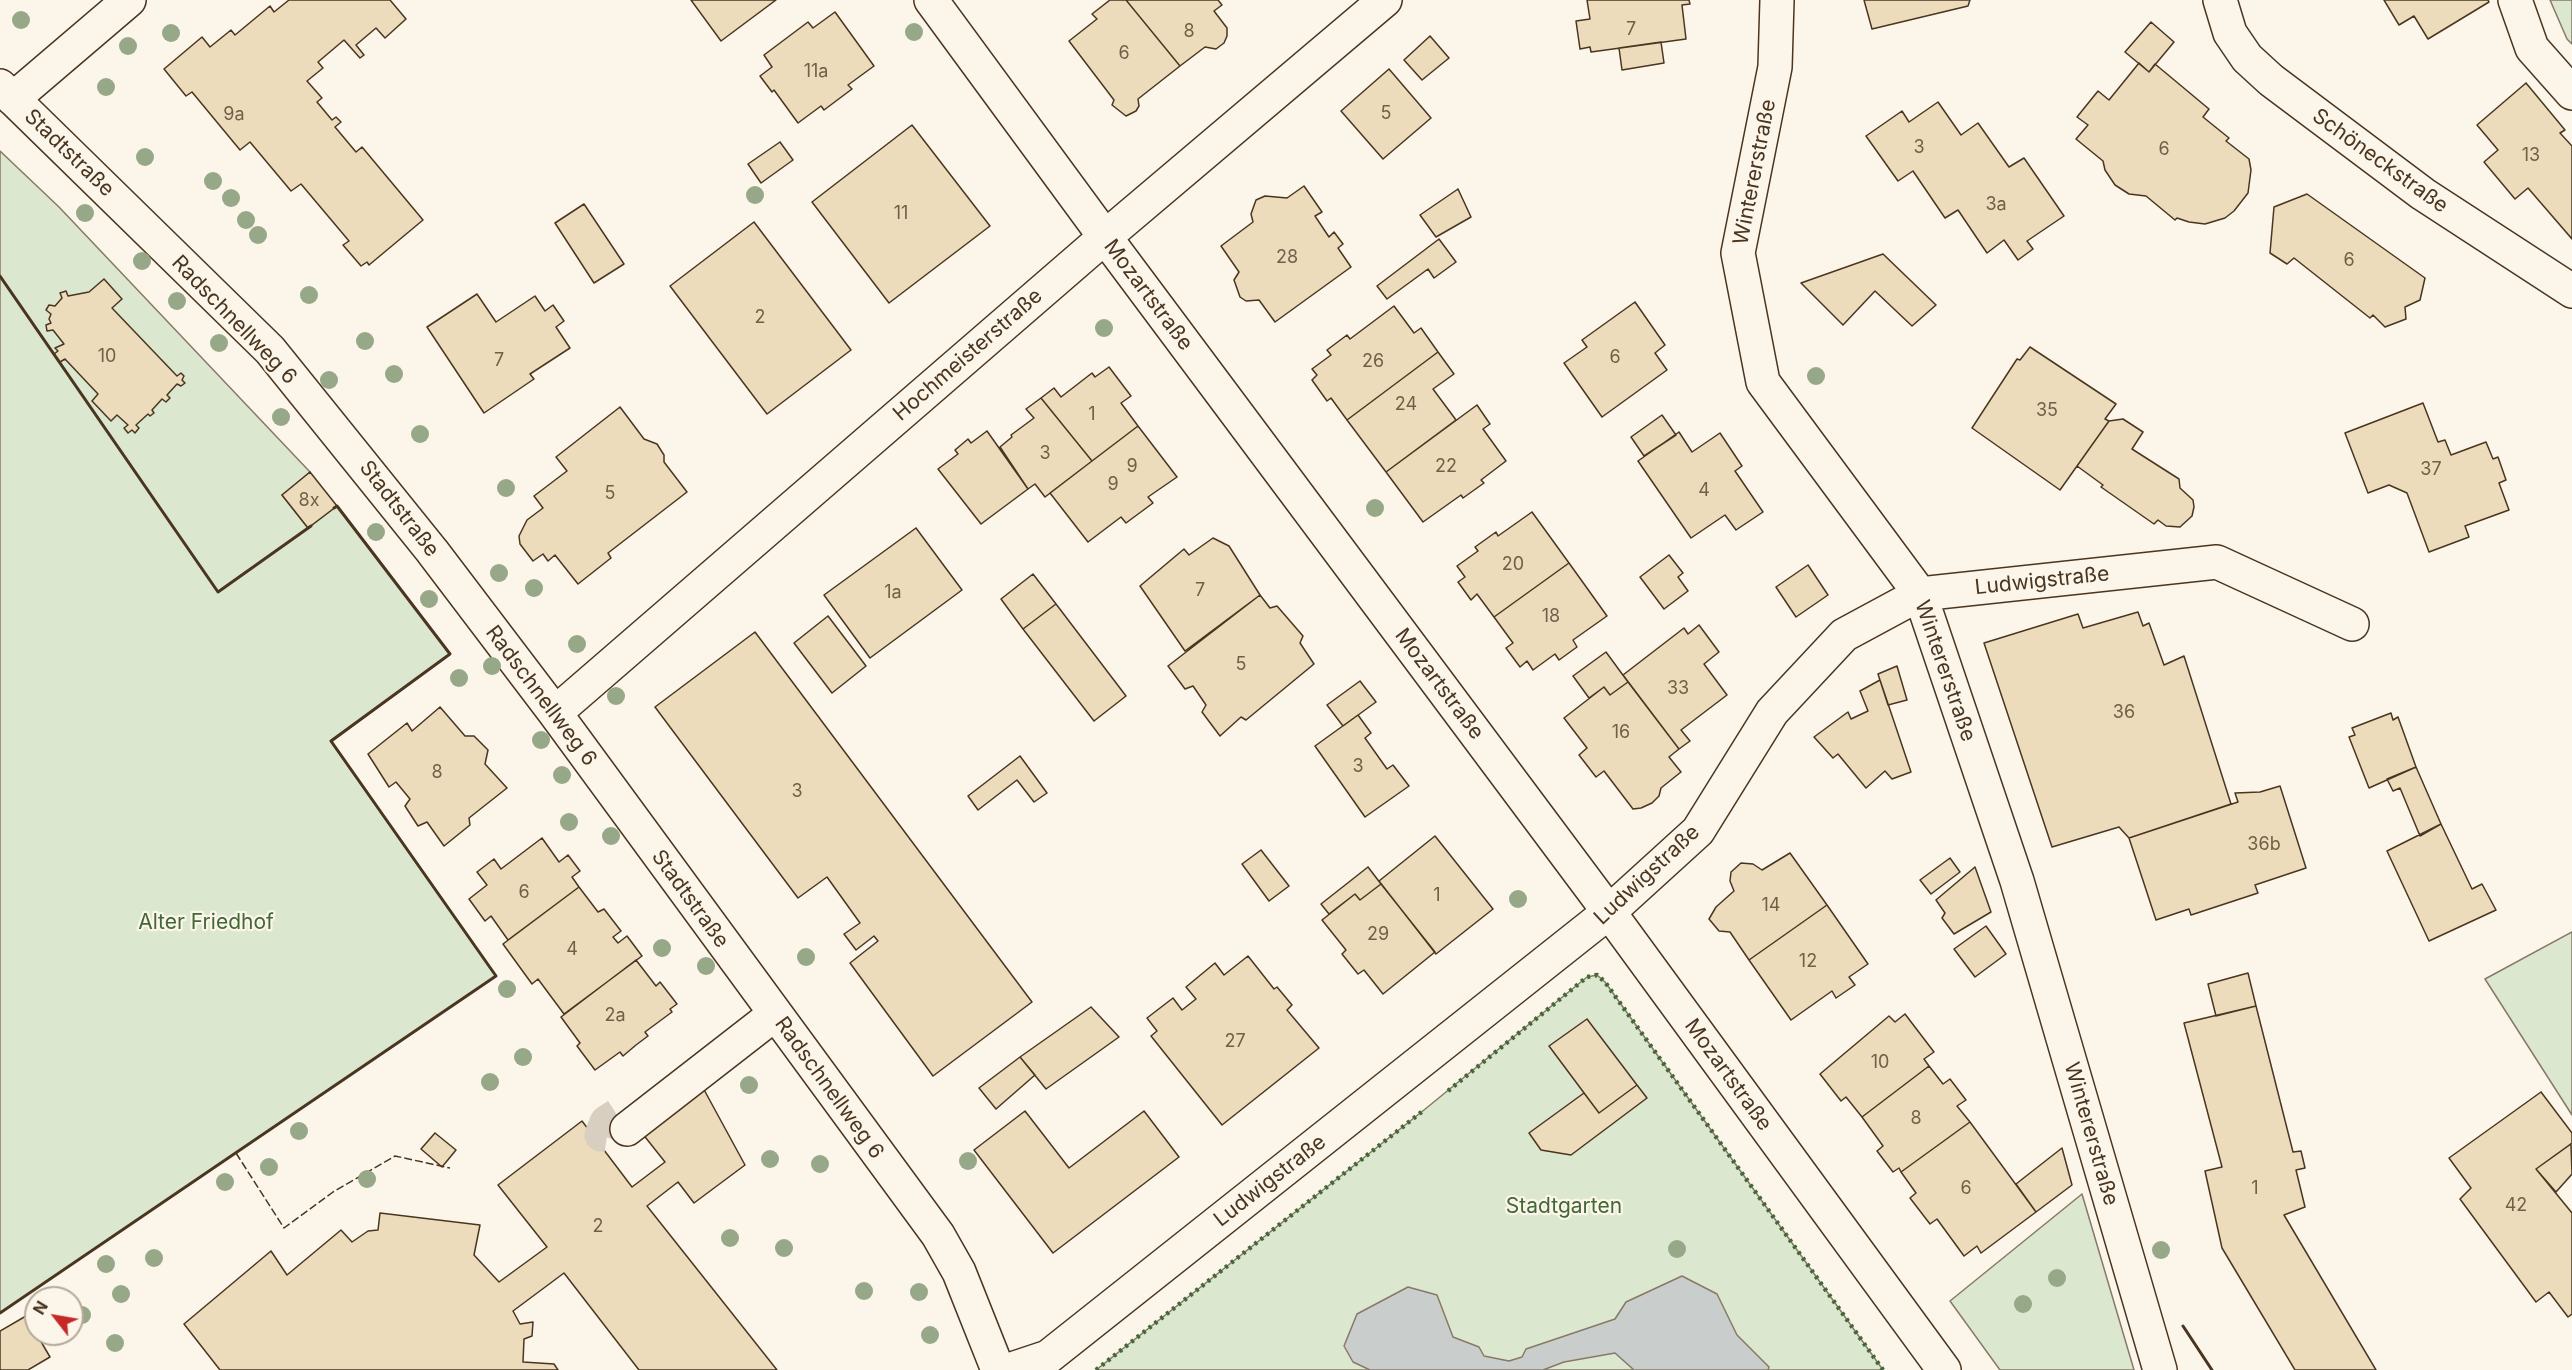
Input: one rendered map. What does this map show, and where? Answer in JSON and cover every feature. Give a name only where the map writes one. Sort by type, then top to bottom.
[{"type":"street","points":[[4,90],[129,0]]},
{"type":"street","name":"Mozartstraße","points":[[931,0],[1609,912],[1944,1370]]},
{"type":"street","name":"Hochmeisterstraße","points":[[564,726],[1105,237],[1384,0]]},
{"type":"street","name":"Wintererstraße","points":[[1777,0],[1775,67],[1738,253],[1763,381],[1920,594],[2017,881],[2160,1370]]},
{"type":"street","name":"Schöneckstraße","points":[[2220,0],[2230,33],[2247,58],[2271,80],[2423,195],[2572,291]]},
{"type":"street","points":[[2515,0],[2532,48],[2572,93]]},
{"type":"street","name":"Stadtstraße","points":[[4,90],[270,350],[432,551]]},
{"type":"street","name":"Radschnellweg 6","points":[[432,551],[564,726],[938,1235],[959,1272],[998,1370]]},
{"type":"street","name":"Ludwigstraße","points":[[1009,1370],[1048,1357],[1609,912],[1698,831],[1772,711],[1844,635],[1920,594],[2217,562],[2352,624]]},
{"type":"street","name":"Stadtstraße","points":[[564,726],[762,997]]},
{"type":"street","points":[[622,1122],[762,997]]},
{"type":"green space","points":[[2550,0],[2572,0],[2572,44],[2567,39]]},
{"type":"green space","name":"Alter Friedhof","points":[[0,151],[59,207],[310,472],[282,495],[308,528],[337,506],[450,654],[331,742],[496,976],[40,1286],[24,1286],[24,1297],[0,1313]]},
{"type":"green space","points":[[2572,932],[2572,1115],[2485,979]]},
{"type":"green space","name":"Stadtgarten","points":[[1597,975],[1605,982],[1883,1370],[1096,1370],[1424,1110],[1587,977]]},
{"type":"green space","points":[[2082,1194],[2134,1370],[2000,1370],[1950,1301]]},
{"type":"shaded area","points":[[1682,1276],[1717,1294],[1737,1335],[1769,1367],[1768,1370],[1634,1370],[1615,1353],[1564,1362],[1543,1370],[1370,1370],[1353,1362],[1344,1346],[1357,1314],[1408,1287],[1437,1295],[1453,1337],[1479,1347],[1484,1356],[1509,1361],[1522,1357],[1526,1349],[1615,1319],[1626,1302]]},
{"type":"building","points":[[289,0],[390,0],[406,19],[385,38],[376,28],[356,45],[364,55],[360,58],[344,40],[318,62],[323,68],[307,81],[322,98],[317,102],[332,120],[336,117],[341,122],[335,127],[356,152],[362,147],[423,220],[369,265],[367,262],[361,266],[343,245],[349,241],[301,184],[291,191],[250,142],[240,150],[192,92],[186,96],[164,69],[202,37],[210,47],[231,30],[235,35],[270,6],[274,12]]},
{"type":"building","points":[[691,0],[776,0],[721,41]]},
{"type":"building","points":[[1110,0],[1126,0],[1180,66],[1138,99],[1139,106],[1136,111],[1126,116],[1112,105],[1114,100],[1069,41],[1097,19],[1092,14]]},
{"type":"building","points":[[1126,0],[1218,0],[1222,5],[1214,11],[1227,28],[1227,36],[1224,43],[1216,49],[1205,47],[1180,66]]},
{"type":"building","points":[[1587,0],[1689,0],[1690,4],[1682,5],[1686,39],[1591,52],[1590,47],[1580,49],[1576,21],[1590,19]]},
{"type":"building","points":[[1864,0],[1970,0],[1968,6],[1872,29]]},
{"type":"building","points":[[2384,0],[2488,0],[2489,2],[2428,39],[2414,16],[2399,25]]},
{"type":"building","points":[[835,12],[874,66],[848,85],[852,89],[824,110],[821,106],[798,123],[774,90],[772,92],[760,76],[772,67],[764,55],[808,22],[813,28]]},
{"type":"building","points":[[2151,22],[2174,42],[2149,72],[2125,52]]},
{"type":"building","points":[[1430,36],[1449,58],[1422,80],[1404,60]]},
{"type":"building","points":[[1661,42],[1664,63],[1622,70],[1619,48]]},
{"type":"building","points":[[2139,63],[2149,72],[2155,64],[2209,109],[2203,117],[2229,138],[2226,141],[2249,159],[2251,170],[2248,193],[2234,211],[2225,218],[2205,224],[2177,218],[2175,220],[2146,196],[2129,194],[2115,185],[2105,170],[2103,161],[2076,139],[2088,125],[2077,117],[2098,91],[2109,100]]},
{"type":"building","points":[[1389,69],[1431,118],[1383,159],[1341,111]]},
{"type":"building","points":[[2526,83],[2565,130],[2560,133],[2572,146],[2572,239],[2528,188],[2515,199],[2484,162],[2498,150],[2477,125]]},
{"type":"building","points":[[1938,102],[1961,135],[1978,123],[2009,167],[2024,158],[2064,216],[2027,241],[2033,249],[2018,260],[2004,240],[1987,253],[1958,210],[1945,218],[1913,171],[1898,181],[1866,136],[1902,111],[1909,122]]},
{"type":"building","points":[[912,125],[990,226],[889,303],[812,202]]},
{"type":"building","points":[[780,142],[793,160],[761,183],[748,164]]},
{"type":"building","points":[[1304,186],[1322,212],[1315,216],[1329,237],[1334,232],[1343,244],[1338,248],[1351,267],[1275,322],[1259,300],[1246,301],[1240,297],[1234,280],[1239,272],[1221,246],[1253,222],[1251,214],[1256,200],[1265,196],[1287,198]]},
{"type":"building","points":[[1458,189],[1471,217],[1436,237],[1420,215]]},
{"type":"building","points":[[2307,194],[2425,278],[2420,300],[2405,307],[2406,319],[2385,327],[2373,315],[2370,318],[2294,258],[2287,264],[2270,253],[2274,207]]},
{"type":"building","points":[[584,204],[624,264],[594,283],[555,223]]},
{"type":"building","points":[[754,222],[851,350],[767,414],[670,286]]},
{"type":"building","points":[[1439,239],[1456,262],[1434,278],[1428,269],[1387,299],[1377,286]]},
{"type":"building","points":[[1883,254],[1936,305],[1912,326],[1875,291],[1843,325],[1801,283]]},
{"type":"building","points":[[104,279],[122,299],[112,308],[177,376],[181,373],[184,376],[182,380],[185,383],[181,386],[177,384],[167,395],[170,398],[166,402],[162,399],[152,410],[154,413],[150,416],[148,414],[136,425],[139,428],[135,433],[132,430],[128,433],[124,428],[128,425],[117,415],[111,421],[92,401],[98,394],[65,359],[60,362],[54,354],[58,351],[55,348],[64,344],[53,330],[47,331],[46,325],[51,323],[49,319],[51,314],[46,310],[49,305],[55,306],[62,298],[60,293],[66,291],[68,296],[89,292]]},
{"type":"building","points":[[477,294],[496,322],[535,296],[545,311],[553,305],[564,321],[556,327],[570,348],[530,374],[534,379],[484,413],[427,327]]},
{"type":"building","points":[[1635,302],[1665,345],[1655,353],[1667,370],[1602,417],[1564,363],[1587,347],[1582,340]]},
{"type":"building","points":[[1394,306],[1414,333],[1421,328],[1438,352],[1347,420],[1331,398],[1327,401],[1312,380],[1317,375],[1312,369],[1331,355],[1327,350],[1347,335],[1350,339]]},
{"type":"building","points":[[2030,347],[2116,404],[2105,419],[2109,421],[2060,490],[1972,428],[2017,359],[2020,360]]},
{"type":"building","points":[[1438,352],[1454,374],[1433,389],[1456,420],[1386,472],[1347,420]]},
{"type":"building","points":[[1109,367],[1131,396],[1121,403],[1138,426],[1092,461],[1041,398],[1054,388],[1061,397],[1092,373],[1095,377]]},
{"type":"building","points":[[1041,398],[1092,461],[1045,497],[1035,484],[1028,489],[1000,447],[1012,437],[1011,435],[1034,418],[1026,409]]},
{"type":"building","points":[[2423,403],[2438,442],[2445,440],[2451,455],[2486,442],[2493,459],[2498,457],[2506,480],[2499,483],[2509,510],[2465,526],[2469,537],[2429,552],[2407,493],[2389,485],[2368,493],[2345,433]]},
{"type":"building","points":[[1477,405],[1490,424],[1483,429],[1506,461],[1481,480],[1484,483],[1463,498],[1461,495],[1423,522],[1386,472]]},
{"type":"building","points":[[620,407],[644,439],[657,444],[664,455],[664,462],[687,492],[608,553],[611,558],[578,584],[555,555],[548,561],[543,554],[533,561],[520,544],[519,536],[527,520],[543,508],[534,496],[567,471],[556,457]]},
{"type":"building","points":[[1662,415],[1676,435],[1644,456],[1631,437]]},
{"type":"building","points":[[2123,419],[2143,432],[2132,449],[2179,479],[2180,488],[2193,500],[2192,516],[2180,527],[2166,526],[2158,520],[2154,524],[2101,487],[2103,485],[2077,466],[2109,421]]},
{"type":"building","points":[[1138,426],[1177,477],[1148,497],[1153,503],[1126,523],[1121,517],[1088,542],[1050,493]]},
{"type":"building","points":[[987,431],[1028,489],[981,524],[938,469],[958,454],[955,450],[968,439],[971,443]]},
{"type":"building","points":[[1679,432],[1692,452],[1720,433],[1742,466],[1735,471],[1763,512],[1736,530],[1725,515],[1691,538],[1638,461]]},
{"type":"building","points":[[310,472],[337,506],[308,528],[282,495]]},
{"type":"building","points":[[1532,512],[1569,563],[1494,617],[1477,594],[1471,600],[1458,582],[1465,577],[1457,566],[1478,551],[1475,547],[1496,532],[1498,536]]},
{"type":"building","points":[[916,528],[962,590],[870,658],[824,595]]},
{"type":"building","points":[[1213,538],[1229,546],[1260,595],[1185,651],[1140,586],[1184,549],[1189,555]]},
{"type":"building","points":[[1669,555],[1683,573],[1678,577],[1688,591],[1664,609],[1640,577]]},
{"type":"building","points":[[1569,563],[1607,616],[1573,640],[1577,647],[1559,660],[1555,654],[1533,670],[1527,661],[1520,667],[1506,648],[1513,643],[1494,617]]},
{"type":"building","points":[[1808,565],[1828,595],[1796,617],[1776,587]]},
{"type":"building","points":[[1033,574],[1056,604],[1023,629],[1001,599]]},
{"type":"building","points":[[1260,595],[1270,608],[1277,606],[1303,636],[1300,643],[1314,664],[1246,720],[1241,717],[1220,736],[1202,712],[1206,705],[1193,686],[1185,689],[1168,666]]},
{"type":"building","points":[[1056,604],[1126,696],[1094,721],[1023,629]]},
{"type":"building","points":[[2138,612],[2143,626],[2149,623],[2164,665],[2184,656],[2231,804],[2129,838],[2119,827],[2052,847],[1984,643],[2078,614],[2083,628]]},
{"type":"building","points":[[828,616],[866,666],[832,693],[794,643]]},
{"type":"building","points":[[1699,625],[1719,652],[1704,664],[1727,695],[1681,730],[1690,741],[1679,749],[1623,675],[1684,628],[1688,634]]},
{"type":"building","points":[[755,632],[1032,1002],[933,1076],[850,963],[878,941],[874,936],[856,950],[844,934],[860,923],[827,877],[798,898],[655,707]]},
{"type":"building","points":[[1606,652],[1628,682],[1610,695],[1604,687],[1589,698],[1573,676]]},
{"type":"building","points":[[1897,666],[1907,700],[1888,705],[1878,674]]},
{"type":"building","points":[[1880,680],[1911,772],[1892,779],[1885,771],[1866,788],[1838,754],[1833,758],[1814,737],[1848,712],[1851,719],[1868,711],[1860,691]]},
{"type":"building","points":[[1360,681],[1376,702],[1343,726],[1327,705]]},
{"type":"building","points":[[1628,682],[1679,749],[1669,757],[1681,772],[1661,788],[1659,796],[1652,803],[1633,809],[1604,771],[1596,777],[1579,755],[1587,748],[1564,718],[1604,687],[1610,695]]},
{"type":"building","points":[[440,707],[465,736],[474,736],[488,750],[485,764],[507,788],[469,818],[470,825],[444,846],[427,822],[418,826],[405,806],[410,799],[396,782],[389,787],[368,754],[407,723],[412,731]]},
{"type":"building","points":[[2391,713],[2393,720],[2398,717],[2416,767],[2369,788],[2349,737],[2355,735],[2352,728]]},
{"type":"building","points":[[1358,715],[1371,733],[1365,738],[1387,769],[1393,765],[1409,786],[1365,817],[1315,746]]},
{"type":"building","points":[[1020,756],[1047,793],[1034,802],[1017,780],[978,810],[968,796]]},
{"type":"building","points":[[2416,767],[2441,824],[2420,836],[2400,788],[2393,791],[2387,779]]},
{"type":"building","points":[[2280,786],[2306,868],[2255,885],[2258,893],[2191,915],[2189,909],[2156,920],[2129,838],[2238,802],[2235,793],[2260,792]]},
{"type":"building","points":[[2441,824],[2472,889],[2482,884],[2496,910],[2429,941],[2387,851]]},
{"type":"building","points":[[1435,836],[1493,909],[1436,954],[1379,881]]},
{"type":"building","points":[[542,838],[559,862],[568,855],[580,871],[572,877],[579,887],[508,940],[491,916],[485,921],[469,899],[487,885],[477,872],[494,859],[501,869]]},
{"type":"building","points":[[1261,850],[1289,886],[1269,901],[1242,864]]},
{"type":"building","points":[[1790,853],[1827,905],[1749,960],[1730,932],[1719,931],[1709,919],[1716,907],[1734,891],[1730,881],[1731,872],[1741,863],[1753,864],[1762,870]]},
{"type":"building","points":[[1950,858],[1960,872],[1931,894],[1920,880]]},
{"type":"building","points":[[1368,867],[1381,884],[1360,900],[1355,894],[1329,914],[1321,904]]},
{"type":"building","points":[[1975,867],[1991,912],[1954,934],[1942,918],[1945,913],[1936,900]]},
{"type":"building","points":[[1381,884],[1435,952],[1383,994],[1364,970],[1358,974],[1342,954],[1346,950],[1322,920],[1355,894],[1360,900]]},
{"type":"building","points":[[579,887],[598,912],[604,909],[621,931],[613,937],[618,943],[627,936],[642,956],[564,1014],[538,979],[532,984],[503,944]]},
{"type":"building","points":[[1827,905],[1868,964],[1849,977],[1855,985],[1836,998],[1832,991],[1791,1020],[1749,960]]},
{"type":"building","points":[[1986,926],[2006,954],[1975,977],[1954,949]]},
{"type":"building","points":[[1248,956],[1274,989],[1277,987],[1292,1005],[1287,1010],[1319,1048],[1222,1125],[1151,1036],[1157,1031],[1147,1018],[1173,998],[1182,1010],[1196,999],[1186,987],[1215,963],[1224,975]]},
{"type":"building","points":[[636,960],[656,986],[660,982],[677,1004],[670,1009],[672,1012],[645,1032],[648,1036],[623,1056],[620,1052],[595,1070],[577,1046],[580,1043],[561,1017]]},
{"type":"building","points":[[2248,973],[2256,1006],[2216,1016],[2208,984]]},
{"type":"building","points":[[2256,1006],[2293,1152],[2301,1151],[2305,1168],[2296,1170],[2305,1207],[2284,1215],[2376,1370],[2295,1370],[2222,1248],[2205,1171],[2222,1167],[2184,1023]]},
{"type":"building","points":[[1091,1007],[1119,1037],[1046,1089],[1020,1057]]},
{"type":"building","points":[[1905,1014],[1934,1052],[1924,1059],[1929,1066],[1862,1117],[1846,1097],[1841,1101],[1820,1074],[1889,1016],[1895,1022]]},
{"type":"building","points":[[1587,1019],[1637,1085],[1599,1113],[1549,1046]]},
{"type":"building","points":[[1020,1057],[1035,1075],[996,1109],[979,1088]]},
{"type":"building","points":[[1929,1066],[1943,1084],[1950,1079],[1966,1100],[1957,1106],[1970,1122],[1901,1172],[1899,1168],[1893,1172],[1877,1151],[1883,1146],[1862,1117]]},
{"type":"building","points":[[1637,1085],[1647,1098],[1571,1155],[1541,1150],[1529,1133],[1584,1093],[1599,1113]]},
{"type":"building","points":[[702,1086],[745,1165],[694,1203],[678,1182],[647,1206],[777,1370],[639,1370],[564,1273],[513,1311],[520,1324],[533,1322],[532,1336],[524,1339],[523,1362],[554,1364],[558,1370],[220,1370],[184,1324],[271,1251],[287,1275],[341,1230],[352,1242],[368,1231],[378,1230],[380,1213],[480,1225],[474,1255],[499,1282],[547,1247],[498,1185],[582,1121],[632,1187],[665,1162],[638,1128]]},
{"type":"building","points":[[2541,1092],[2572,1133],[2572,1143],[2536,1169],[2572,1213],[2572,1314],[2568,1317],[2549,1292],[2536,1302],[2460,1199],[2471,1188],[2449,1158]]},
{"type":"building","points":[[1025,1111],[1069,1168],[1144,1111],[1179,1157],[1053,1253],[974,1150]]},
{"type":"building","points":[[1970,1122],[2036,1212],[1981,1253],[1977,1246],[1964,1256],[1937,1219],[1930,1224],[1910,1198],[1916,1193],[1901,1172]]},
{"type":"building","points":[[435,1133],[456,1150],[442,1167],[421,1149]]},
{"type":"building","points":[[2571,1144],[2572,1174],[2556,1192],[2536,1169]]},
{"type":"building","points":[[2062,1148],[2072,1185],[2036,1212],[2016,1184]]},
{"type":"building","points":[[24,1317],[24,1346],[44,1346],[50,1357],[28,1370],[0,1370],[0,1331]]},
{"type":"tunnel","points":[[617,1115],[606,1122],[601,1135],[615,1137],[627,1129]]},
{"type":"hedge","points":[[1448,1091],[1587,977],[1597,975],[1605,982],[1883,1370]]},
{"type":"hedge","points":[[1096,1370],[1424,1110]]},
{"type":"fence","points":[[236,1153],[284,1228],[333,1192],[395,1156],[450,1168]]},
{"type":"wall","points":[[0,276],[218,592],[311,526]]},
{"type":"wall","points":[[0,1313],[496,976],[331,741],[450,654],[337,506],[334,508]]},
{"type":"wall","points":[[2183,1326],[2212,1370]]}]
